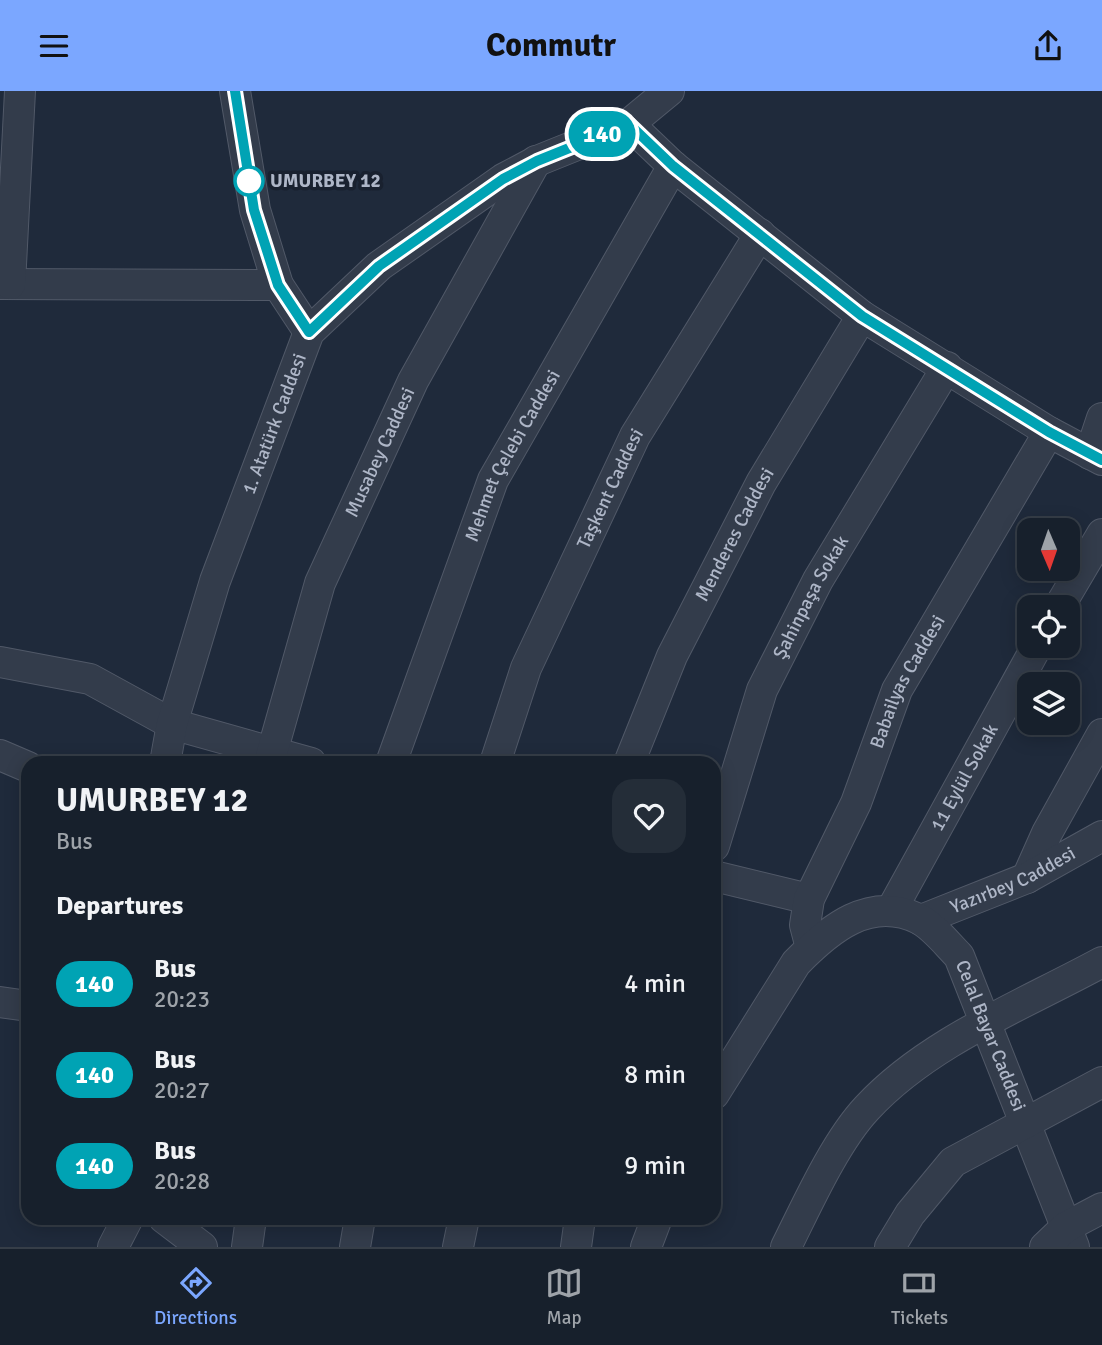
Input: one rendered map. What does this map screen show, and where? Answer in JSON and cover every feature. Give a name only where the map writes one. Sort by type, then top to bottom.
[{"type":"street","points":[[20,91],[5,284],[278,285]]},
{"type":"street","points":[[235,91],[252,201],[278,285],[309,332]]},
{"type":"street","name":"1. Atatürk Caddesi","points":[[166,756],[172,724],[215,582],[309,332],[379,266],[503,179],[537,161],[629,124],[670,91]]},
{"type":"street","points":[[629,124],[673,166],[862,316],[1049,432],[1096,457],[1102,418]]},
{"type":"street","name":"Musabey Caddesi","points":[[270,756],[320,583],[413,381],[537,161]]},
{"type":"street","name":"Mehmet Çelebi Caddesi","points":[[394,756],[493,481],[673,166]]},
{"type":"street","name":"Taşkent Caddesi","points":[[497,756],[526,669],[635,436],[760,234]]},
{"type":"street","name":"Menderes Caddesi","points":[[632,756],[672,656],[761,483],[862,316]]},
{"type":"street","name":"Şahinpaşa Sokak","points":[[721,823],[762,690],[818,580],[947,367]]},
{"type":"street","name":"Babailyas Caddesi","points":[[811,948],[805,925],[809,899],[856,803],[897,690],[1049,432]]},
{"type":"street","points":[[1066,595],[1102,534]]},
{"type":"street","name":"11 Eylül Sokak","points":[[892,909],[1030,658]]},
{"type":"street","points":[[0,662],[90,679],[172,724],[270,756]]},
{"type":"street","points":[[1027,878],[1047,834],[1102,734]]},
{"type":"street","points":[[0,755],[21,764]]},
{"type":"street","name":"Yazırbey Caddesi","points":[[921,920],[1027,878],[1102,836]]},
{"type":"street","points":[[721,878],[809,899]]},
{"type":"street","points":[[721,1083],[796,963],[848,918],[892,909]]},
{"type":"street","name":"Celal Bayar Caddesi","points":[[892,909],[921,920],[959,956],[1026,1123],[1062,1240]]},
{"type":"street","points":[[786,1247],[819,1180],[865,1109],[924,1057],[1102,962]]},
{"type":"street","points":[[890,1247],[910,1214],[953,1162],[1102,1082]]},
{"type":"street","points":[[1062,1240],[1102,1208]]},
{"type":"street","points":[[113,1247],[124,1225]]},
{"type":"street","points":[[173,1225],[202,1247]]},
{"type":"street","points":[[247,1247],[250,1225]]},
{"type":"street","points":[[355,1247],[359,1225]]},
{"type":"street","points":[[458,1247],[463,1225]]},
{"type":"street","points":[[576,1247],[579,1225]]},
{"type":"street","points":[[646,1247],[654,1225]]},
{"type":"bus line","name":"140","points":[[235,91],[254,210],[278,285],[309,332],[379,266],[503,179],[537,161],[629,124],[673,166],[862,316],[1049,432],[1102,460]]},
{"type":"place","name":"UMURBEY 12","points":[[249,181]]}]
